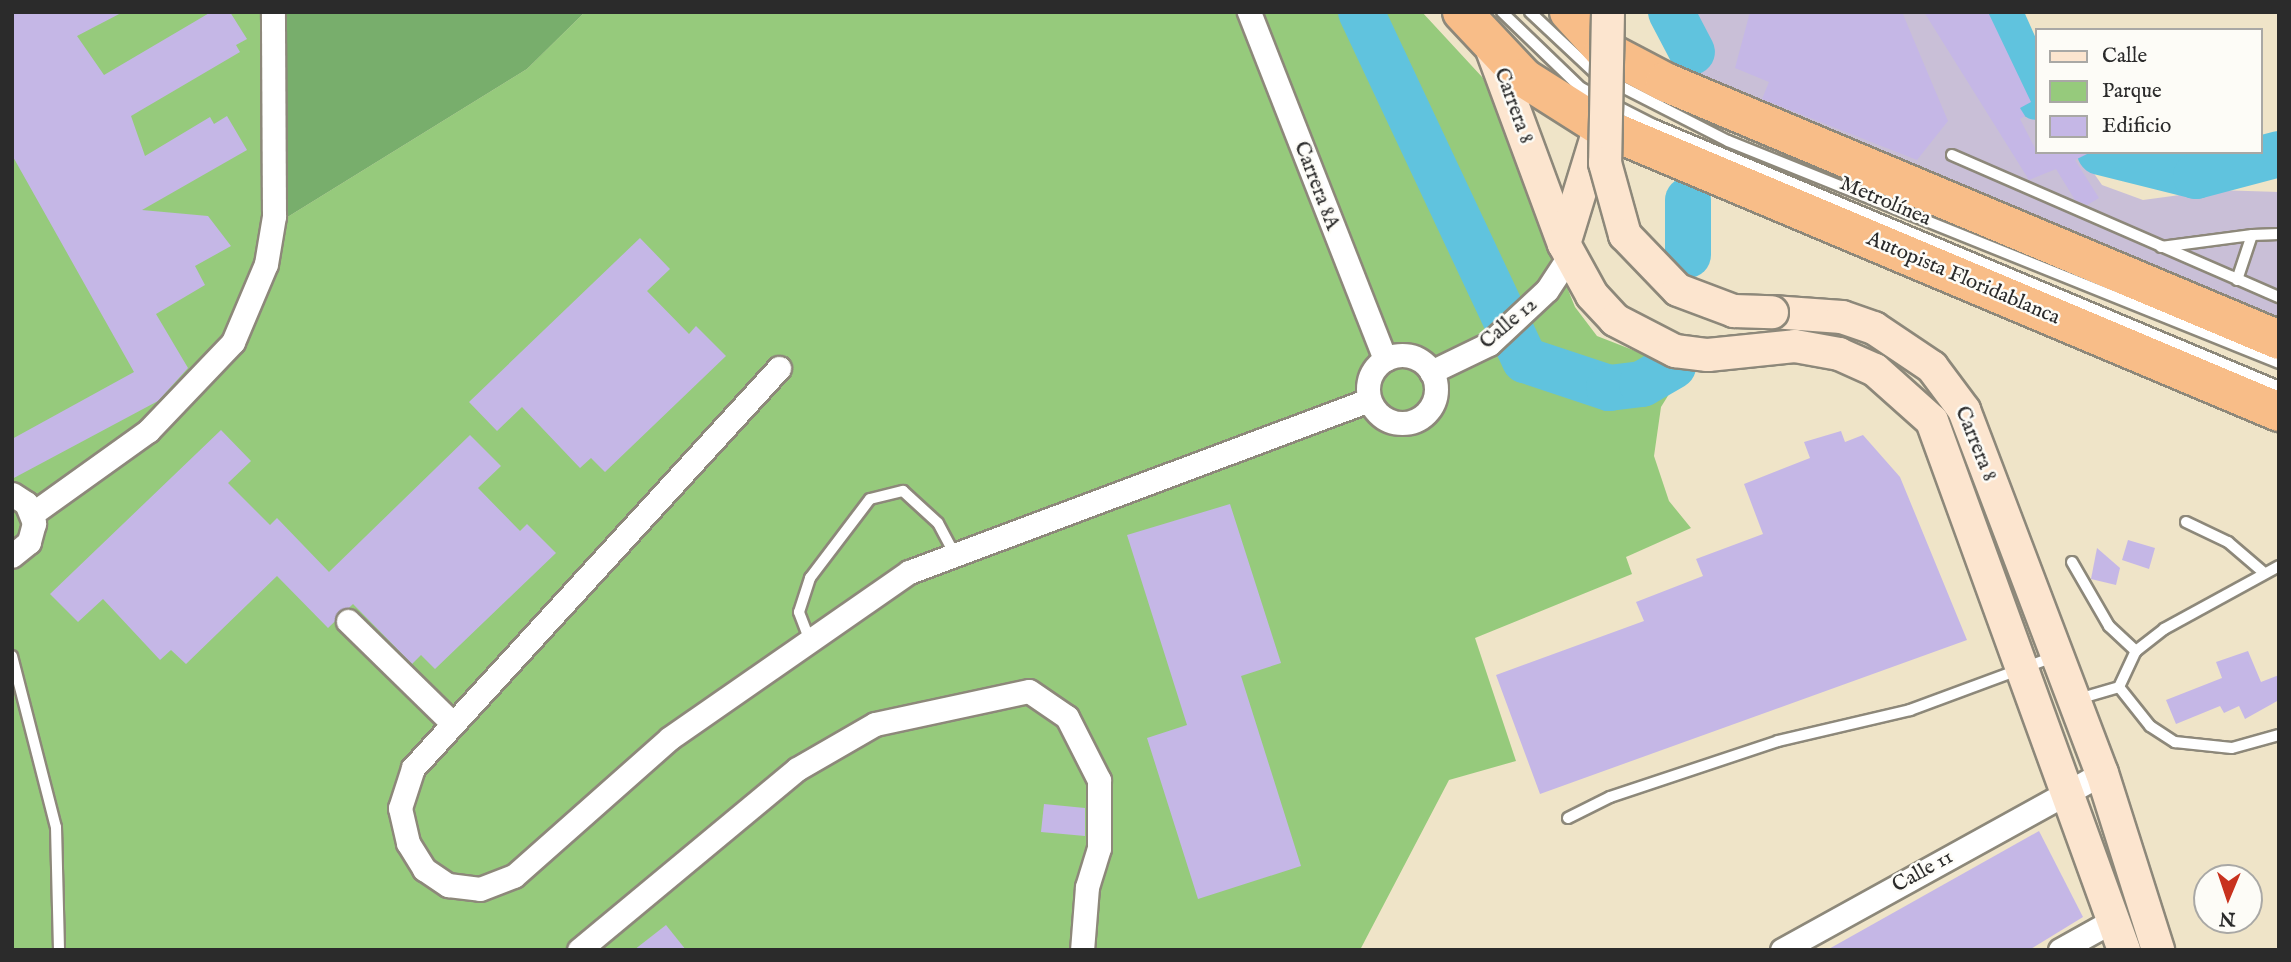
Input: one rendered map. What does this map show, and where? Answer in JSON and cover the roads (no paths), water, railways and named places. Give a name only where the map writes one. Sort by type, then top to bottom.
[{"type":"highway","name":"Autopista Floridablanca","points":[[1462,12],[1497,29],[1548,96],[1600,126],[1728,147],[2279,340]]},
{"type":"highway","name":"Autopista Floridablanca","points":[[1569,12],[1604,50],[1728,147],[2279,412]]},
{"type":"main road","name":"Carrera 8","points":[[1608,12],[1606,172],[1625,235],[1678,290],[1734,311],[1842,317],[1902,344],[1932,368],[1964,410],[2102,774],[2158,950]]},
{"type":"main road","name":"Carrera 8","points":[[1497,29],[1570,255],[1600,304],[1643,339],[1675,351],[1742,351],[1795,346],[1875,370],[1933,421],[2065,793],[2124,950]]},
{"type":"main road","points":[[1570,255],[1600,126]]},
{"type":"main road","points":[[1795,346],[1902,344]]},
{"type":"street","points":[[12,556],[29,542],[32,514],[149,431],[233,342],[266,264],[274,216],[272,12]]},
{"type":"street","name":"Carrera 8A","points":[[1249,12],[1385,359]]},
{"type":"street","name":"Calle 12","points":[[1431,372],[1489,344],[1528,311],[1570,255]]},
{"type":"street","points":[[1416,358],[1431,372],[1432,404],[1416,419],[1383,417],[1369,400],[1370,377],[1385,359],[1416,358]]},
{"type":"street","points":[[779,368],[413,768],[400,808],[408,843],[424,869],[448,885],[480,889],[513,876],[670,738],[909,572],[953,551],[1369,400]]},
{"type":"street","points":[[12,494],[32,514]]},
{"type":"street","points":[[348,621],[453,723]]},
{"type":"street","points":[[579,950],[797,769],[875,724],[1029,691],[1067,717],[1099,780],[1099,848],[1087,887],[1082,950]]},
{"type":"street","name":"Calle 11","points":[[1782,950],[2102,774]]},
{"type":"street","points":[[2060,950],[2114,920]]},
{"type":"lane","points":[[1530,12],[1595,73],[1662,95]]},
{"type":"lane","points":[[1497,29],[1651,136]]},
{"type":"lane","name":"Metrolínea","points":[[1728,147],[2279,363]]},
{"type":"lane","name":"Metrolínea","points":[[1728,147],[2279,387]]},
{"type":"lane","points":[[1952,155],[2279,297]]},
{"type":"lane","points":[[2159,247],[2279,234]]},
{"type":"lane","points":[[2237,280],[2252,236]]},
{"type":"lane","points":[[810,641],[799,612],[810,578],[870,499],[903,491],[938,523],[953,551]]},
{"type":"lane","points":[[2186,522],[2228,542],[2262,571]]},
{"type":"lane","points":[[2072,562],[2096,608],[2136,652]]},
{"type":"lane","points":[[2073,701],[2119,687],[2136,652],[2262,571],[2279,566]]},
{"type":"lane","points":[[12,656],[24,684],[56,827],[59,950]]},
{"type":"lane","points":[[1568,818],[1611,797],[1778,741],[1850,728],[2056,656]]},
{"type":"lane","points":[[2119,687],[2150,726],[2175,743],[2232,748],[2279,735]]},
{"type":"waterway","points":[[1361,12],[1525,360],[1609,388],[1642,384],[1673,366]]},
{"type":"waterway","points":[[1671,12],[1692,52]]},
{"type":"waterway","points":[[1999,12],[2036,95]]},
{"type":"waterway","points":[[2108,154],[2196,176],[2279,154]]},
{"type":"waterway","points":[[1688,200],[1688,255]]}]
